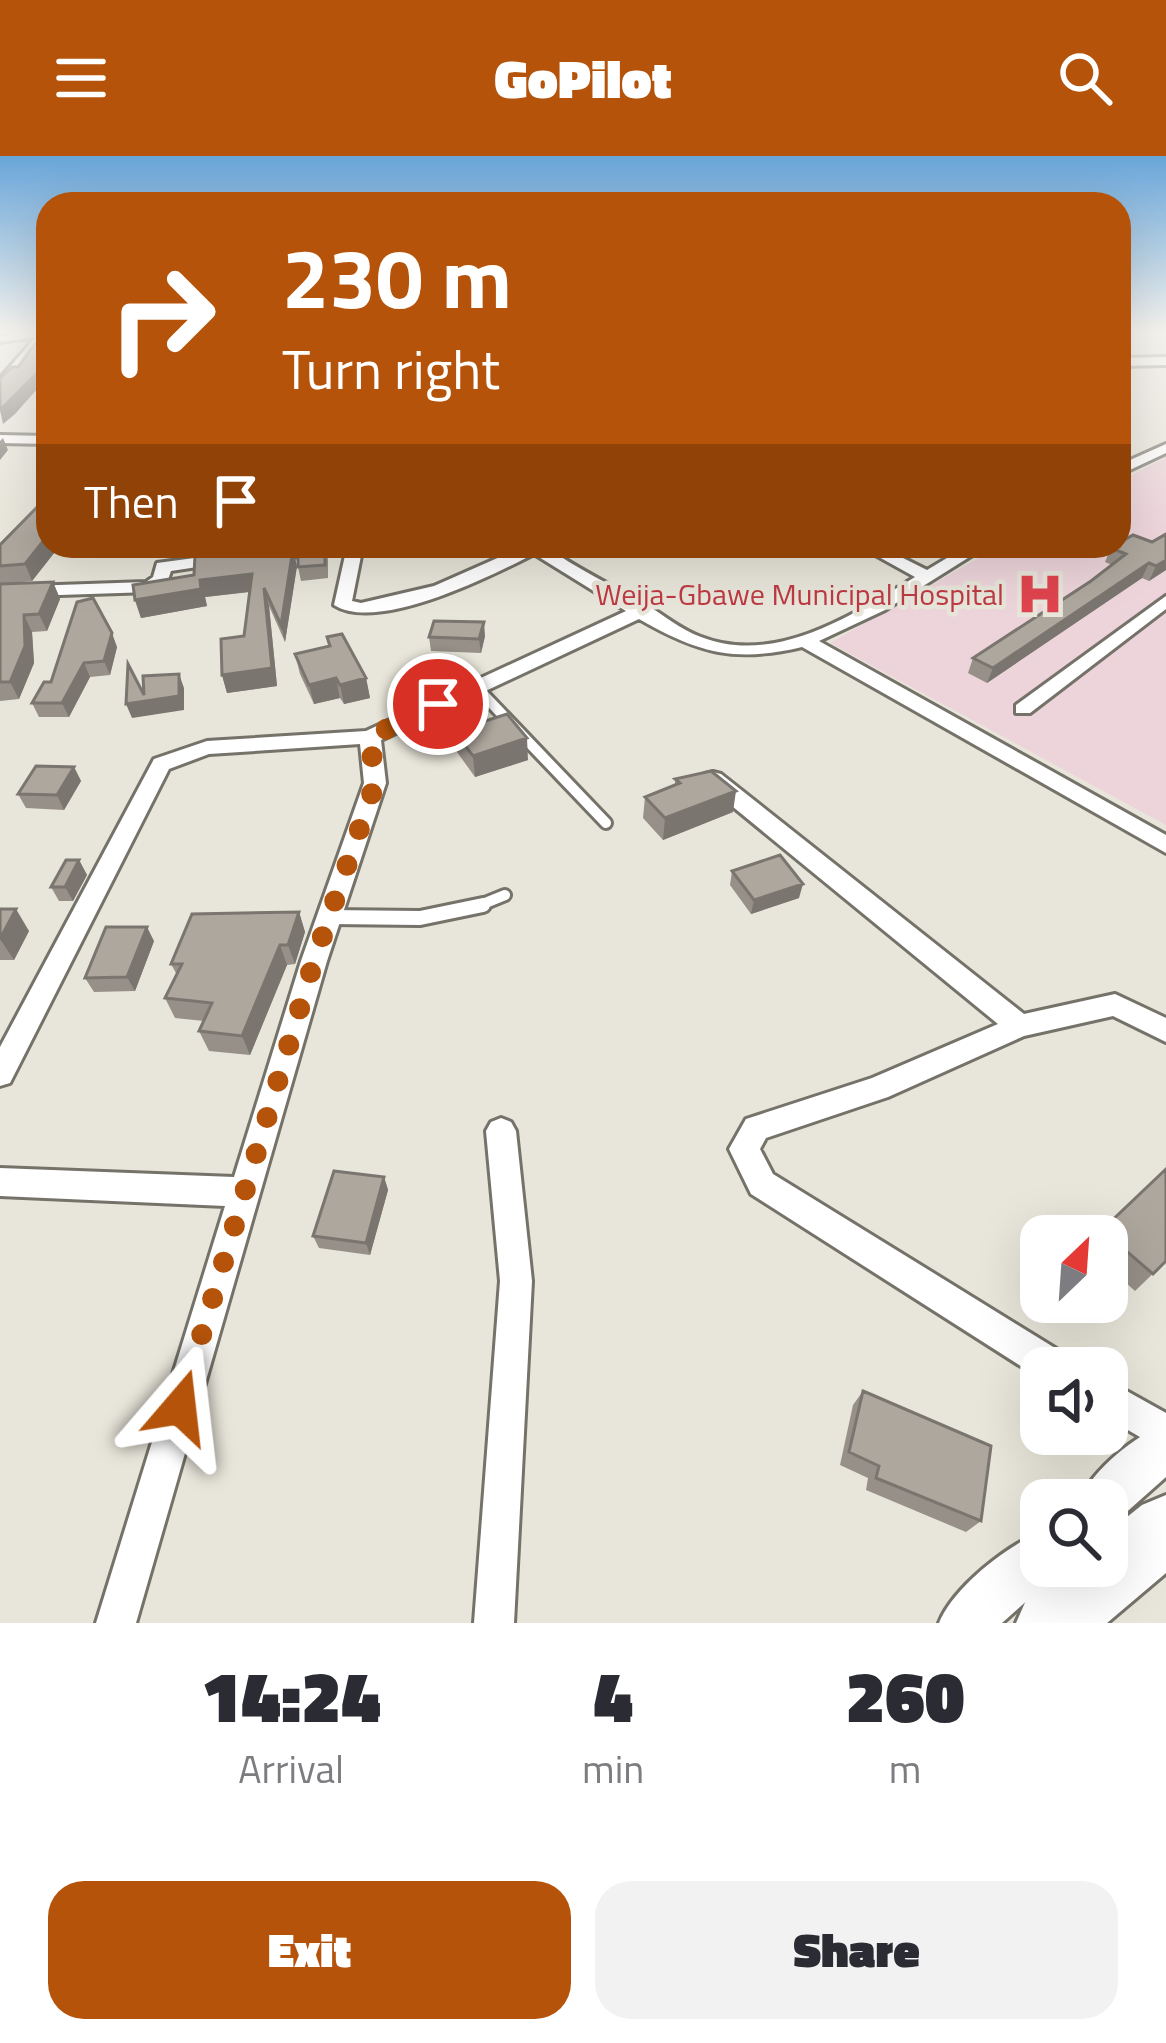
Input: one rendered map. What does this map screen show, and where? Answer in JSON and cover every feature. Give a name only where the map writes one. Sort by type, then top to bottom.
[{"type":"highway","points":[[1052,1623],[1166,1529]]},
{"type":"street","points":[[0,439],[36,440]]},
{"type":"street","points":[[1131,464],[1166,448]]},
{"type":"street","points":[[0,592],[150,586],[161,580],[165,558]]},
{"type":"street","points":[[163,567],[211,558]]},
{"type":"street","points":[[353,558],[343,605],[366,610],[421,594],[509,558]]},
{"type":"street","points":[[555,558],[695,642],[726,650],[779,650],[828,632],[957,558]]},
{"type":"street","points":[[892,558],[926,575]]},
{"type":"street","points":[[1023,709],[1166,601]]},
{"type":"street","points":[[0,1074],[160,764],[207,748],[370,737],[644,610]]},
{"type":"street","points":[[805,641],[1166,845]]},
{"type":"street","points":[[116,1623],[329,917],[375,784],[370,737]]},
{"type":"street","points":[[706,773],[1020,1026]]},
{"type":"street","points":[[1023,1347],[763,1184],[744,1149],[756,1128],[878,1088],[1020,1026],[1115,1005],[1166,1031]]},
{"type":"street","points":[[494,1623],[516,1281],[501,1130]]},
{"type":"street","points":[[0,1182],[245,1192]]},
{"type":"street","points":[[1128,1410],[1166,1433]]},
{"type":"street","points":[[1128,1479],[1166,1446]]},
{"type":"street","points":[[964,1623],[1020,1574]]},
{"type":"lane","points":[[478,688],[606,824]]},
{"type":"lane","points":[[329,917],[459,916],[505,895]]},
{"type":"shaded area","name":"Weija-Gbawe Municipal Hospital","points":[[1166,457],[1166,825],[830,643],[979,558],[1131,558],[1131,476]]},
{"type":"building","points":[[36,508],[36,550],[25,564],[0,566],[0,545]]},
{"type":"building","points":[[1166,534],[1166,560],[1156,566],[1149,563],[993,668],[973,658],[1121,558],[1131,558],[1131,536],[1152,542]]},
{"type":"building","points":[[195,558],[292,558],[281,625],[264,588],[272,668],[222,675],[221,639],[244,636],[252,574],[200,580],[201,589],[135,600],[133,585],[194,575]]},
{"type":"building","points":[[298,558],[325,558],[325,565],[298,567]]},
{"type":"building","points":[[53,582],[39,614],[24,615],[25,646],[10,682],[0,682],[0,584]]},
{"type":"building","points":[[93,598],[112,633],[104,661],[84,663],[62,703],[32,703],[44,682],[51,682],[77,602]]},
{"type":"building","points":[[434,621],[484,622],[479,639],[429,637]]},
{"type":"building","points":[[342,634],[366,678],[340,685],[336,678],[309,685],[295,654],[330,646],[327,637]]},
{"type":"building","points":[[128,664],[144,695],[143,676],[179,674],[179,696],[126,704]]},
{"type":"building","points":[[507,714],[527,738],[473,756],[454,731]]},
{"type":"building","points":[[36,766],[74,767],[57,795],[18,794]]},
{"type":"building","points":[[711,771],[736,791],[665,818],[645,797],[680,783],[675,779]]},
{"type":"building","points":[[780,855],[803,884],[754,900],[732,871]]},
{"type":"building","points":[[66,860],[79,860],[65,887],[51,887]]},
{"type":"building","points":[[0,909],[16,909],[0,939]]},
{"type":"building","points":[[299,912],[288,945],[280,945],[242,1036],[199,1031],[212,1003],[165,998],[182,964],[171,964],[192,914]]},
{"type":"building","points":[[106,927],[147,927],[127,977],[85,978]]},
{"type":"building","points":[[1166,1169],[1166,1261],[1153,1274],[1128,1252],[1128,1215],[1118,1215]]},
{"type":"building","points":[[334,1171],[384,1177],[366,1243],[313,1236]]},
{"type":"building","points":[[863,1391],[991,1446],[981,1521],[876,1478],[879,1466],[849,1452]]},
{"type":"place","name":"Weija-Gbawe Municipal Hospital","points":[[1040,594]]},
{"type":"route","points":[[180,1407],[314,961],[375,784],[376,759],[370,737],[438,704]]}]
